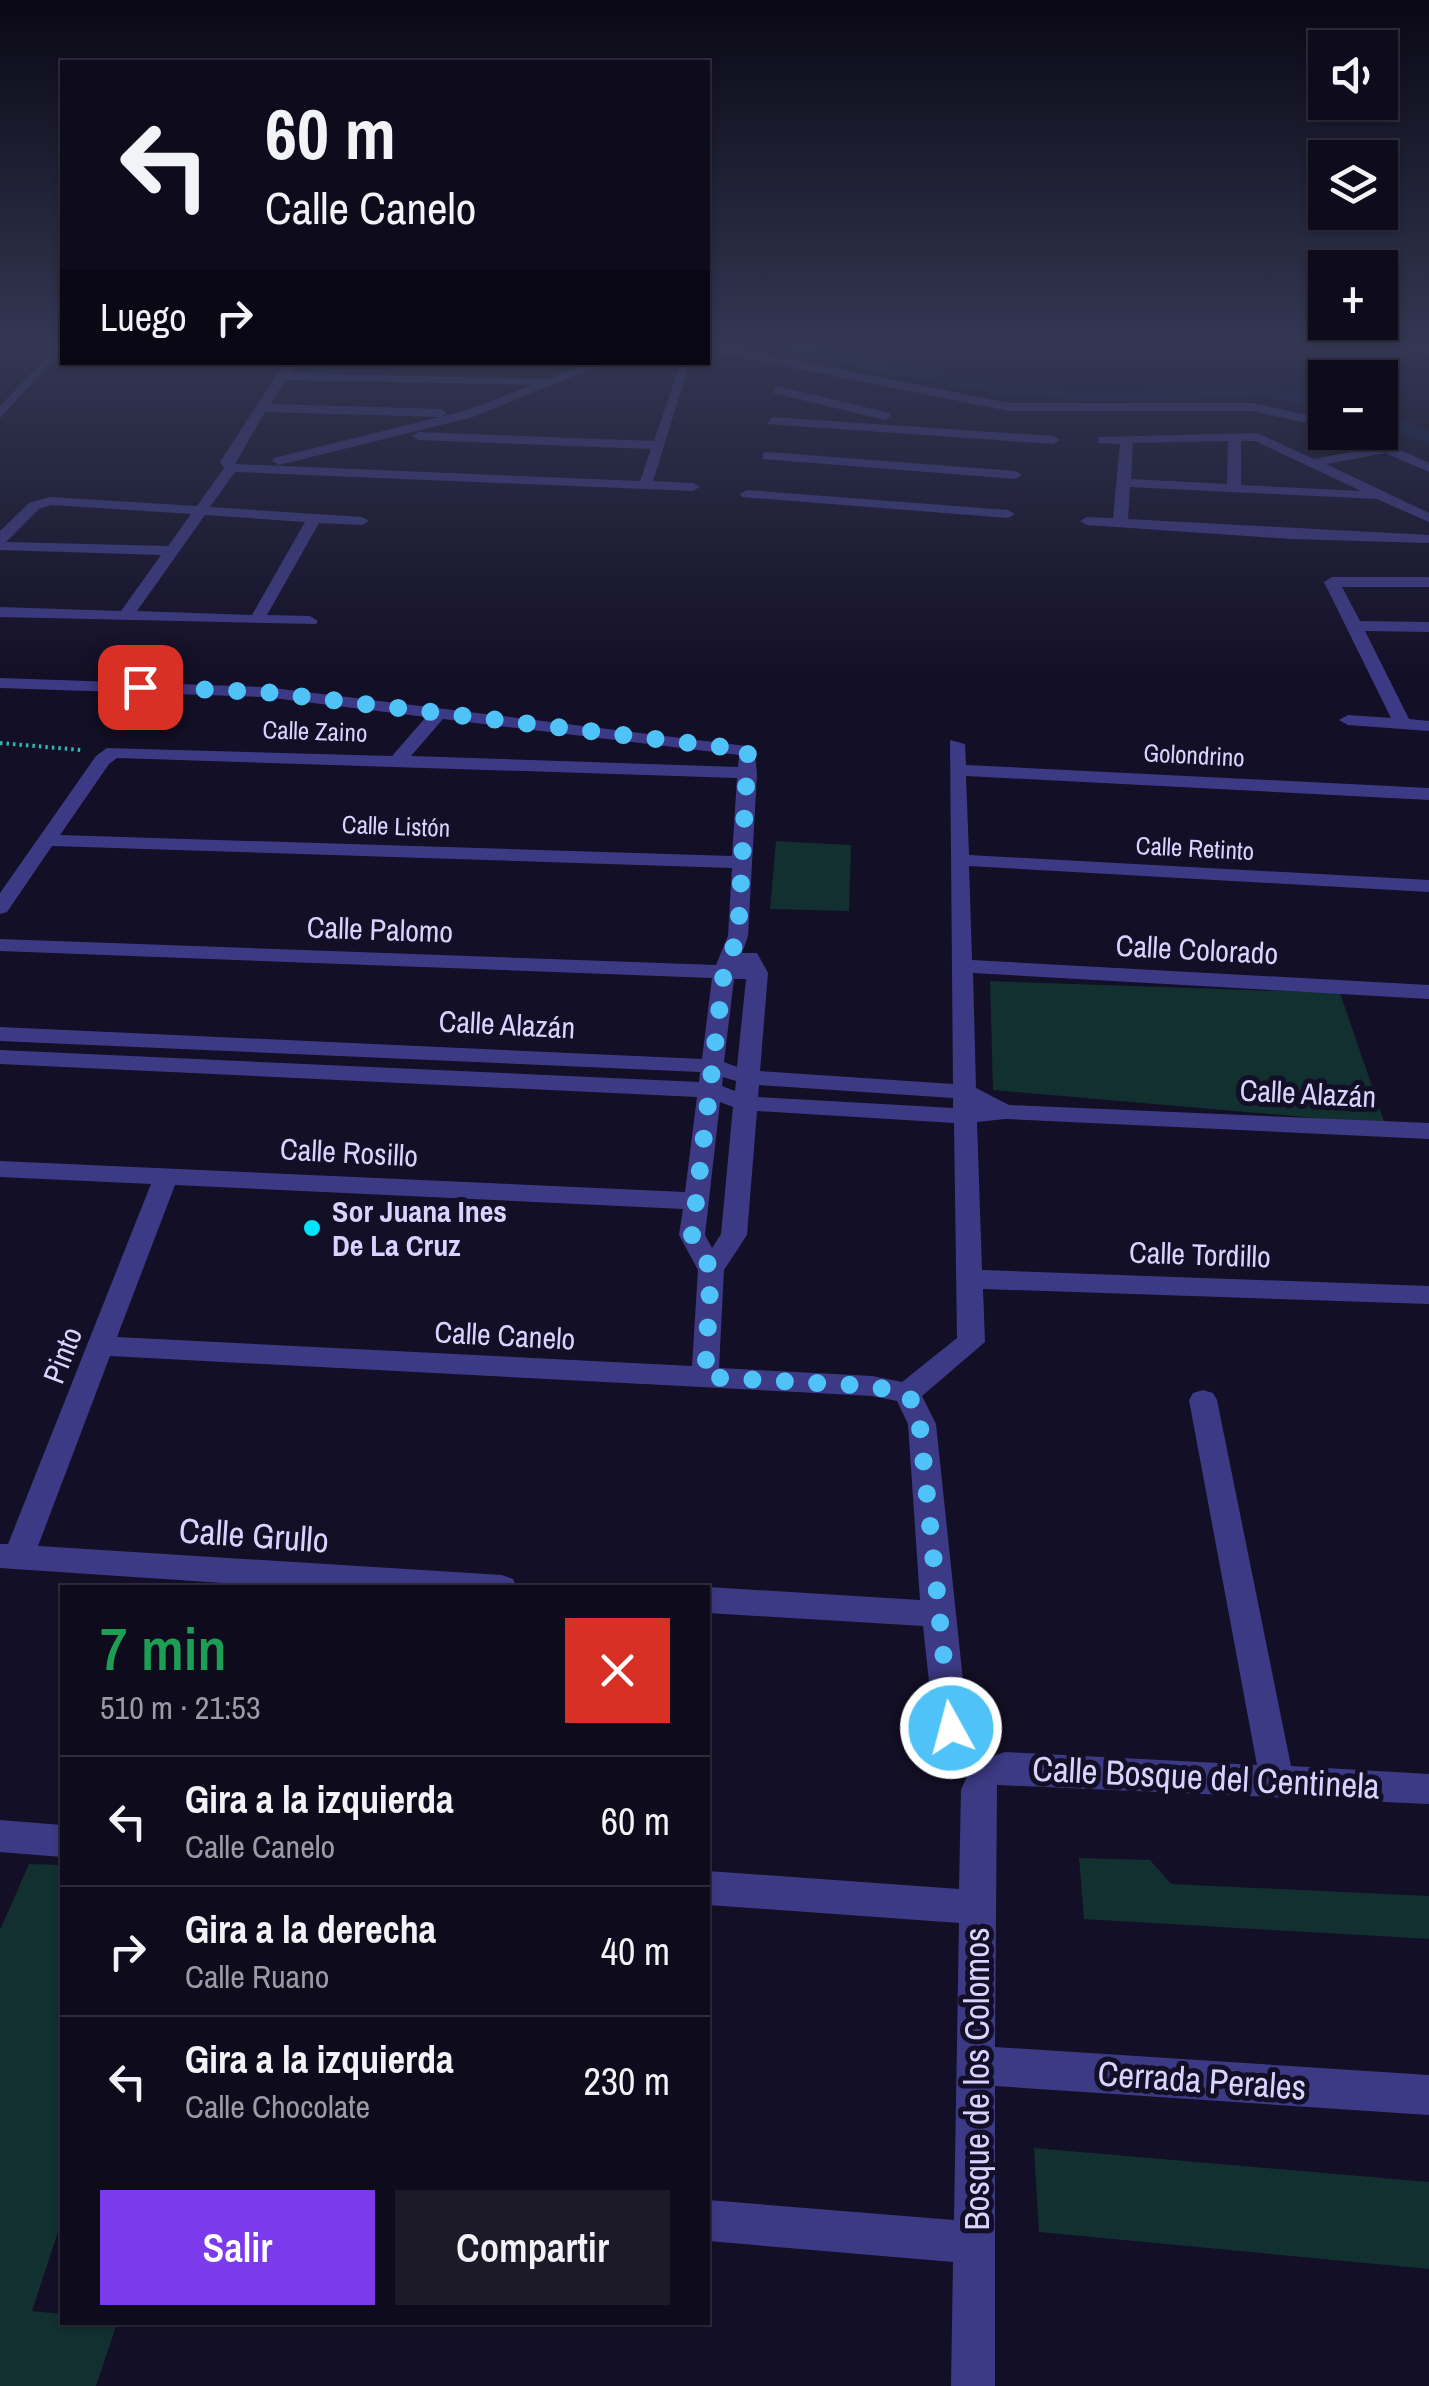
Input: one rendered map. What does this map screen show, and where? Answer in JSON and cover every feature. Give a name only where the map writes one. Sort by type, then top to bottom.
[{"type":"street","points":[[232,452],[226,462],[238,468],[693,487]]},
{"type":"street","points":[[127,614],[202,510],[238,468],[311,452]]},
{"type":"street","points":[[645,485],[656,452]]},
{"type":"street","points":[[768,452],[755,495],[1008,514]]},
{"type":"street","points":[[1004,530],[1020,452]]},
{"type":"street","points":[[1120,523],[1126,452]]},
{"type":"street","points":[[1234,490],[1235,452]]},
{"type":"street","points":[[1288,452],[1429,518]]},
{"type":"street","points":[[1304,460],[1332,452]]},
{"type":"street","points":[[1304,460],[1362,452]]},
{"type":"street","points":[[1395,452],[1429,468]]},
{"type":"street","points":[[768,456],[1015,475]]},
{"type":"street","points":[[1124,483],[1382,496]]},
{"type":"street","points":[[0,539],[40,502],[362,521]]},
{"type":"street","points":[[257,619],[314,518]]},
{"type":"street","points":[[1087,521],[1429,539]]},
{"type":"street","points":[[0,546],[172,551]]},
{"type":"street","points":[[0,564],[161,566]]},
{"type":"street","points":[[1403,724],[1332,582],[1429,582]]},
{"type":"street","points":[[0,612],[310,620]]},
{"type":"street","points":[[1352,626],[1429,627]]},
{"type":"street","points":[[0,684],[265,692],[748,750],[738,936],[724,971],[692,1235],[711,1270]]},
{"type":"street","points":[[398,760],[442,712]]},
{"type":"street","points":[[1348,720],[1429,726]]},
{"type":"street","points":[[951,1728],[937,1614],[922,1424],[918,1408],[906,1394],[970,1342],[956,744]]},
{"type":"street","points":[[0,908],[102,760],[112,752]]},
{"type":"street","name":"Calle Zaino","points":[[112,752],[748,773]]},
{"type":"street","name":"Golondrino","points":[[957,770],[1429,794]]},
{"type":"street","name":"Calle Listón","points":[[47,840],[743,862]]},
{"type":"street","name":"Calle Retinto","points":[[959,860],[1429,886]]},
{"type":"street","points":[[705,1377],[711,1270],[734,1236],[757,973],[738,936]]},
{"type":"street","name":"Calle Palomo","points":[[0,945],[757,973]]},
{"type":"street","name":"Calle Colorado","points":[[961,966],[1429,992]]},
{"type":"street","name":"Calle Alazán","points":[[0,1034],[711,1078],[744,1103],[965,1104]]},
{"type":"street","name":"Calle Alazán","points":[[0,1057],[746,1077],[1005,1112],[1429,1131]]},
{"type":"street","name":"Calle Rosillo","points":[[0,1169],[696,1201]]},
{"type":"street","name":"Pinto","points":[[9,1557],[100,1346],[166,1176]]},
{"type":"street","name":"Calle Tordillo","points":[[969,1279],[1429,1294]]},
{"type":"street","name":"Calle Canelo","points":[[100,1346],[872,1386],[906,1394]]},
{"type":"street","points":[[1203,1400],[1277,1780]]},
{"type":"street","name":"Calle Grullo","points":[[9,1557],[454,1585]]},
{"type":"street","points":[[710,1600],[937,1614]]},
{"type":"street","name":"Calle Bosque del Centinela","points":[[985,1774],[1005,1767],[1429,1789]]},
{"type":"street","name":"Bosque de los Colomos","points":[[973,2386],[978,1790],[985,1774]]},
{"type":"street","points":[[0,1836],[60,1841]]},
{"type":"street","points":[[710,1888],[976,1907]]},
{"type":"street","name":"Cerrada Perales","points":[[975,2065],[1429,2096]]},
{"type":"street","points":[[710,2220],[977,2244]]},
{"type":"path","points":[[0,743],[112,752]]},
{"type":"green space","points":[[776,841],[851,845],[849,911],[770,909]]},
{"type":"green space","points":[[990,981],[1340,993],[1385,1124],[993,1090]]},
{"type":"green space","points":[[1079,1858],[1150,1860],[1171,1884],[1429,1896],[1429,1939],[1084,1919]]},
{"type":"green space","points":[[29,1864],[60,1865],[60,2226],[32,2311],[60,2314],[60,2325],[116,2325],[96,2386],[0,2386],[0,1930]]},
{"type":"green space","points":[[1034,2148],[1429,2182],[1429,2269],[1039,2232]]},
{"type":"place","name":"Sor Juana Ines De La Cruz","points":[[312,1228]]},
{"type":"route","points":[[140,687],[246,690],[748,750],[738,936],[724,971],[692,1235],[711,1270],[705,1377],[872,1386],[906,1394],[918,1408],[951,1728]]}]
